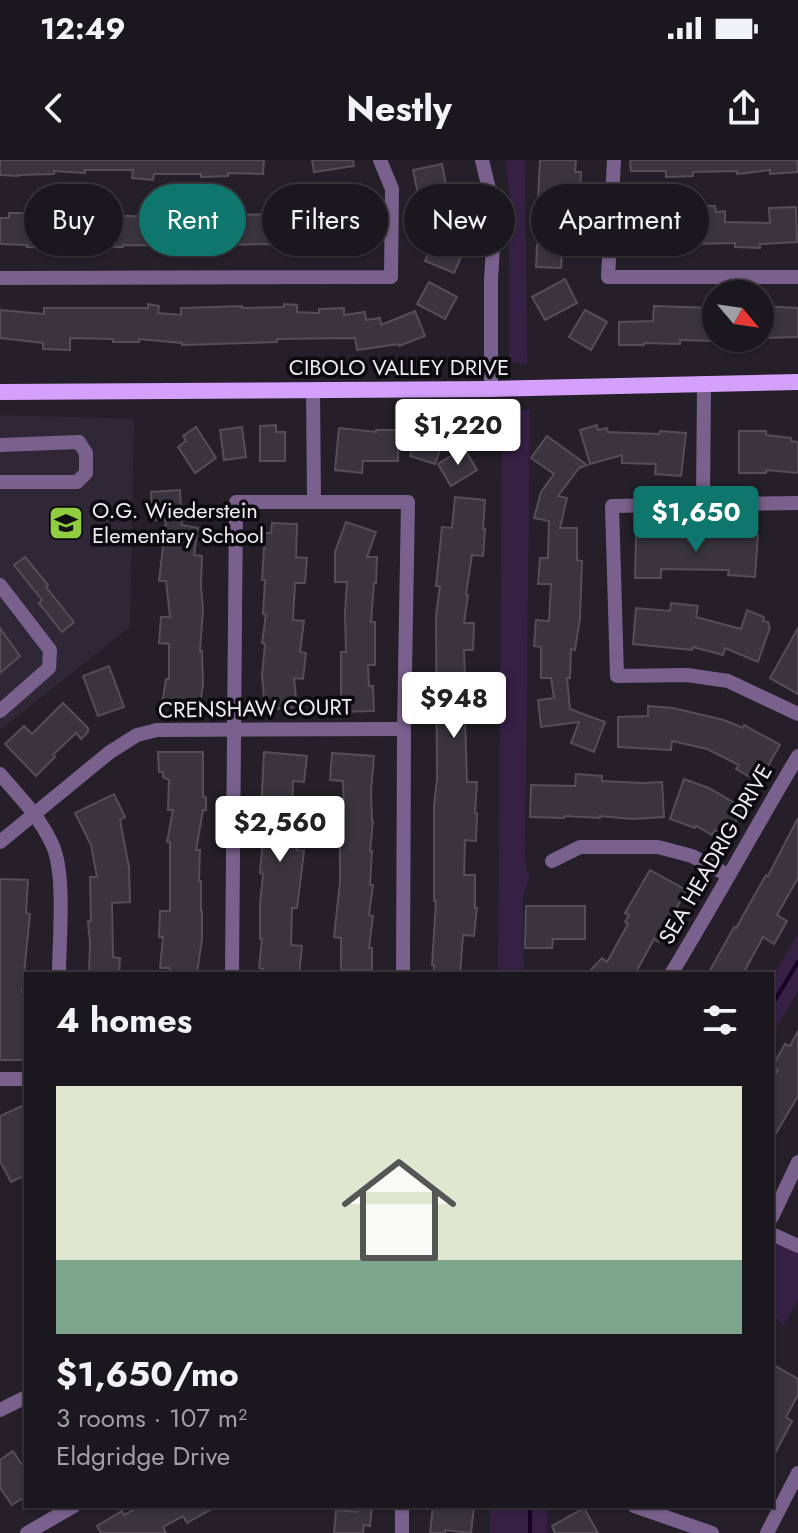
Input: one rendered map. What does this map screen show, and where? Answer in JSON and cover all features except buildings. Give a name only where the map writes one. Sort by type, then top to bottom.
[{"type":"main road","name":"CIBOLO VALLEY DRIVE","points":[[0,392],[491,389],[798,382]]},
{"type":"street","points":[[0,278],[391,277],[392,189],[380,160]]},
{"type":"street","points":[[482,160],[495,214],[491,280],[491,389]]},
{"type":"street","points":[[614,160],[608,277],[798,277]]},
{"type":"street","points":[[703,505],[704,383]]},
{"type":"street","points":[[313,390],[314,501]]},
{"type":"street","points":[[0,445],[79,442],[86,453],[86,473],[77,482],[0,482]]},
{"type":"street","points":[[232,972],[236,502],[314,501],[408,502],[403,972]]},
{"type":"street","points":[[798,503],[612,506],[617,676],[687,675],[728,681],[798,714]]},
{"type":"street","points":[[0,585],[50,650],[49,668],[0,711]]},
{"type":"street","name":"CRENSHAW COURT","points":[[0,842],[110,752],[137,735],[157,730],[234,728],[404,729]]},
{"type":"street","name":"SEA HEADRIG DRIVE","points":[[672,972],[798,756]]},
{"type":"street","points":[[0,774],[34,814],[54,846],[61,883],[59,972]]},
{"type":"street","points":[[552,861],[580,847],[658,847],[692,856],[728,875]]},
{"type":"street","points":[[0,1079],[24,1079]]},
{"type":"street","points":[[774,1213],[798,1162]]},
{"type":"street","points":[[774,1235],[798,1246]]},
{"type":"street","points":[[0,1410],[24,1398]]},
{"type":"street","points":[[767,1533],[798,1473]]},
{"type":"street","points":[[27,1533],[71,1508]]},
{"type":"street","points":[[402,1508],[402,1533]]},
{"type":"street","points":[[640,1508],[712,1533]]},
{"type":"shaded area","points":[[506,160],[525,160],[527,364],[509,362],[509,256],[515,256],[515,184],[508,184]]},
{"type":"shaded area","points":[[530,410],[525,851],[530,878],[523,895],[524,972],[498,972],[502,411]]},
{"type":"shaded area","name":"O.G. Wiederstein Elementary School","points":[[0,415],[134,419],[130,627],[0,730]]},
{"type":"shaded area","points":[[798,933],[798,991],[774,1033],[774,975]]},
{"type":"shaded area","points":[[774,1235],[798,1246],[798,1300],[783,1326],[774,1314]]},
{"type":"shaded area","points":[[490,1508],[547,1508],[547,1533],[490,1533]]},
{"type":"waterway","points":[[774,1002],[798,962]]},
{"type":"waterway","points":[[530,1508],[530,1533]]},
{"type":"place","name":"O.G. Wiederstein Elementary School","points":[[66,523]]}]
